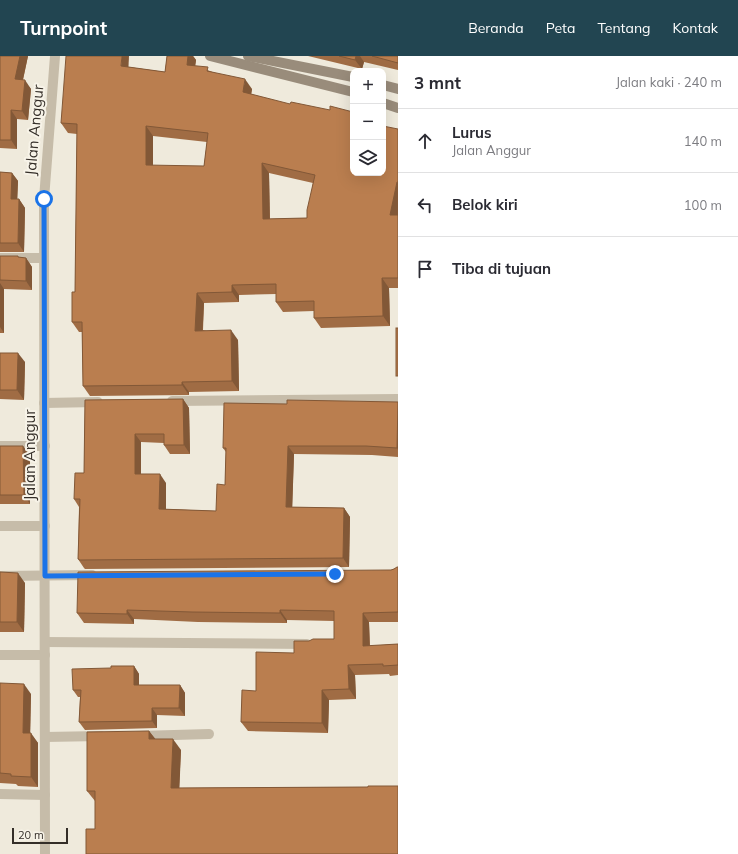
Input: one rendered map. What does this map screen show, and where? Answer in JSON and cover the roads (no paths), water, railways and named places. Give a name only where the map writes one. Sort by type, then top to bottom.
[{"type":"main road","points":[[210,56],[350,91]]},
{"type":"main road","points":[[248,56],[350,76]]},
{"type":"main road","points":[[386,86],[398,89]]},
{"type":"main road","points":[[386,104],[398,108]]},
{"type":"street","name":"Jalan Anggur","points":[[45,854],[44,199],[55,56]]},
{"type":"street","points":[[0,258],[44,258]]},
{"type":"street","points":[[162,402],[398,399]]},
{"type":"street","points":[[44,403],[107,402]]},
{"type":"street","points":[[0,446],[45,446]]},
{"type":"street","points":[[0,526],[45,526]]},
{"type":"street","points":[[0,576],[100,575]]},
{"type":"street","points":[[45,642],[316,644]]},
{"type":"street","points":[[0,654],[45,654]]},
{"type":"street","points":[[131,736],[209,734]]},
{"type":"street","points":[[45,737],[107,736]]},
{"type":"street","points":[[0,794],[45,795]]}]
